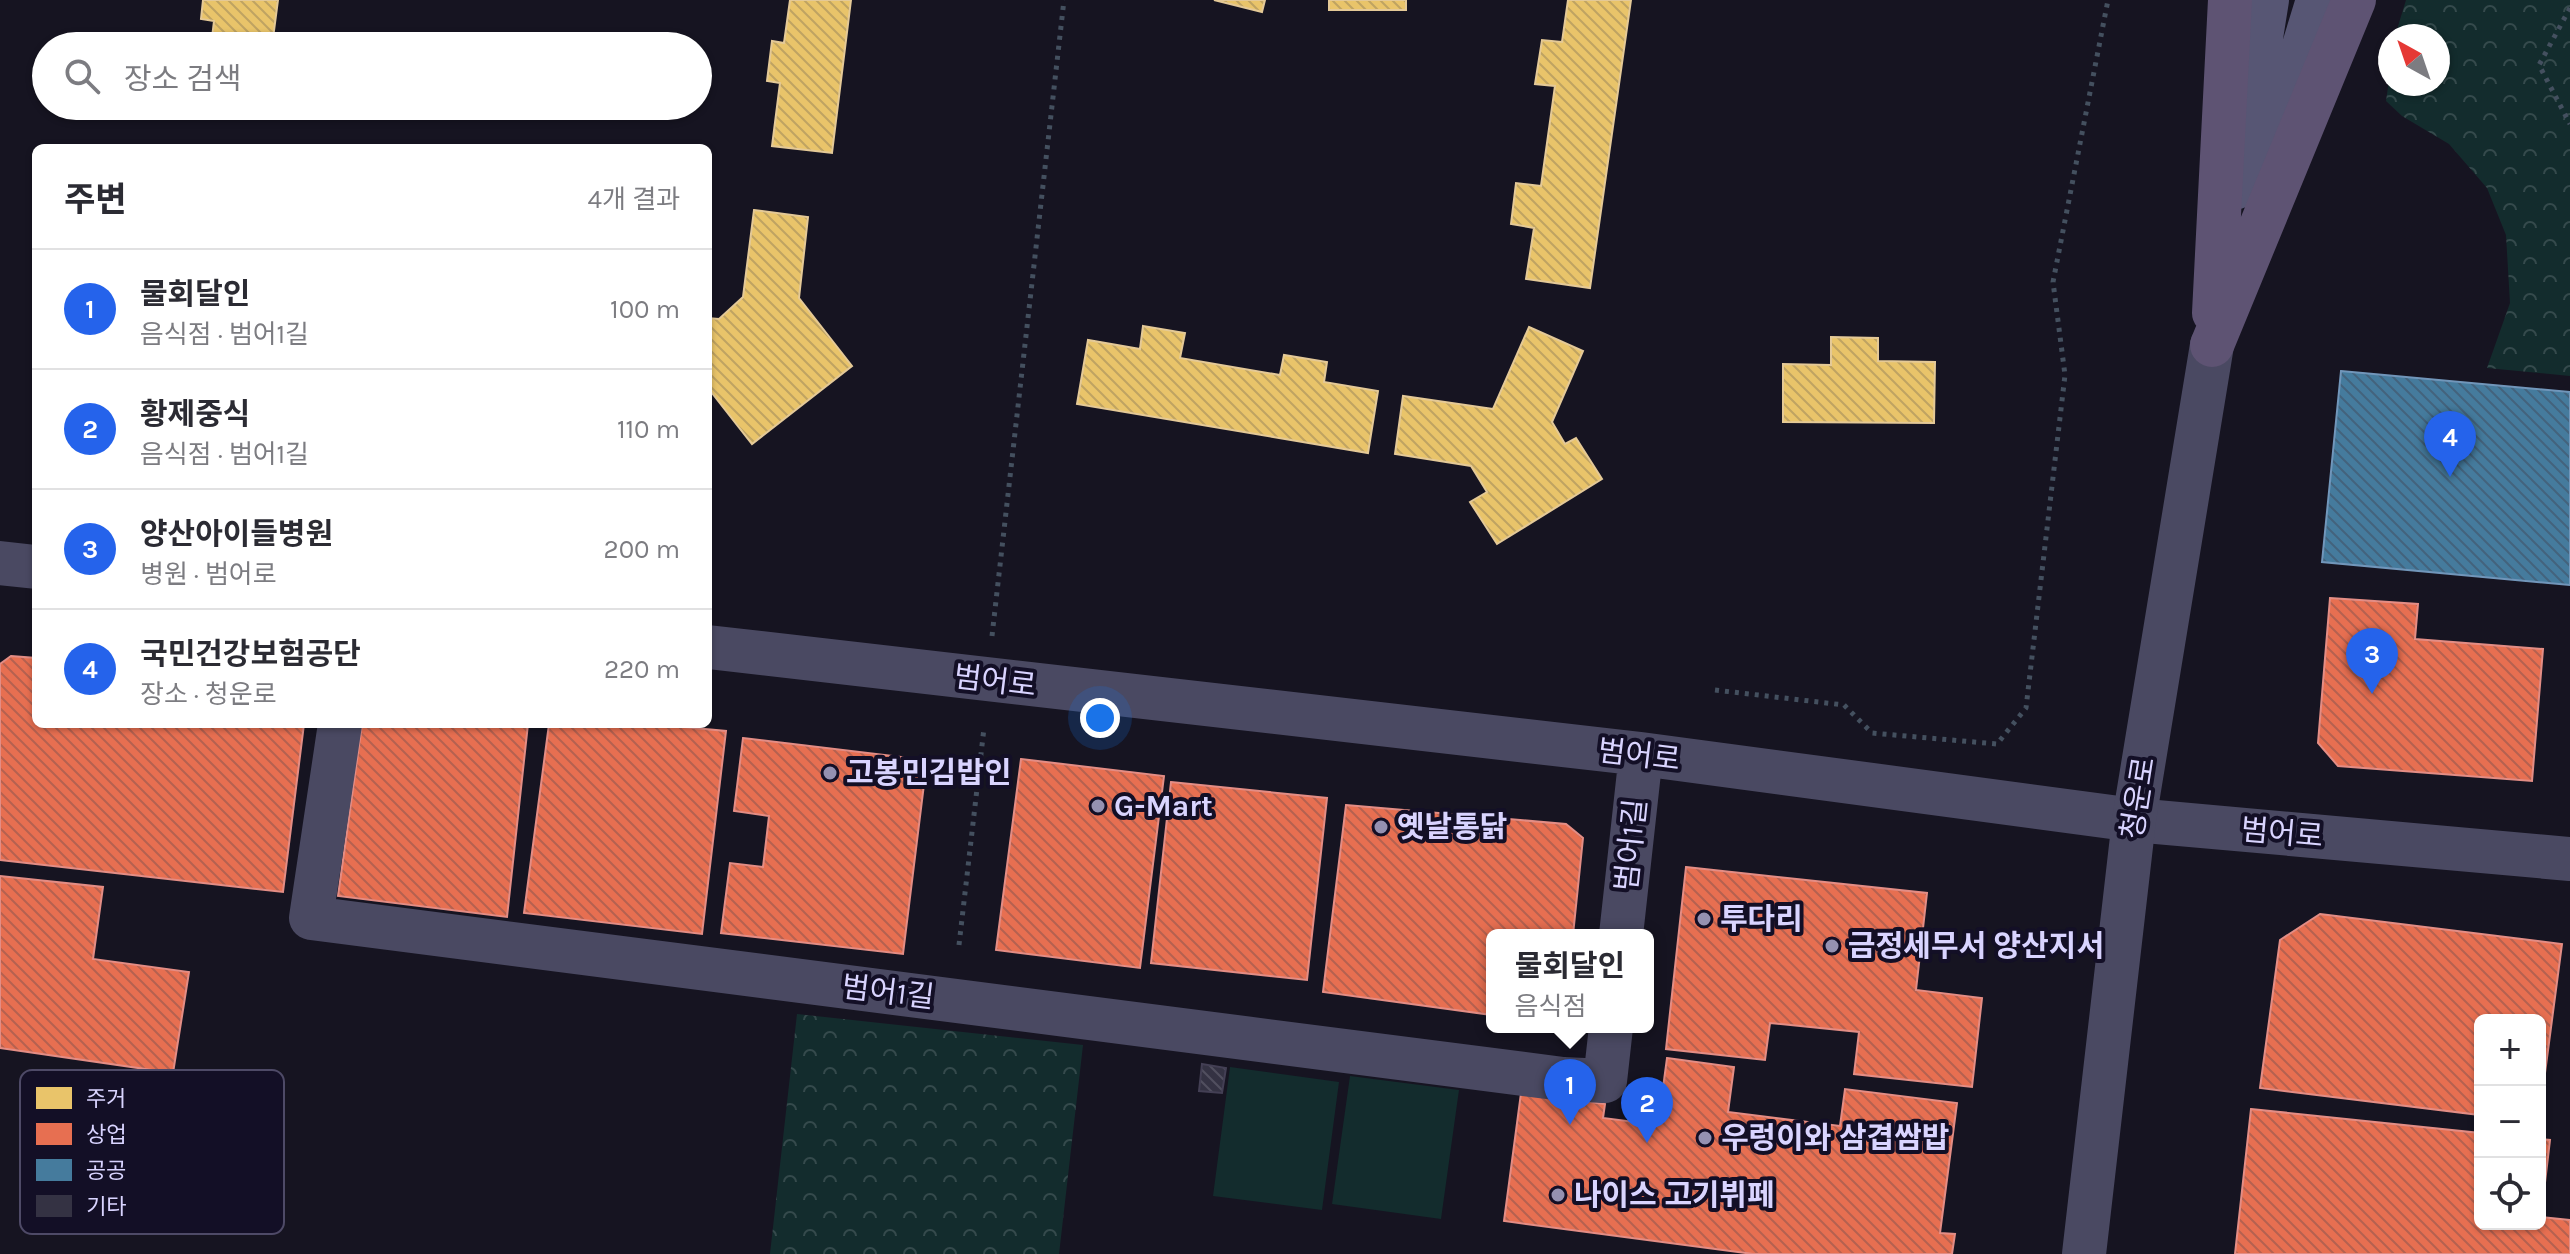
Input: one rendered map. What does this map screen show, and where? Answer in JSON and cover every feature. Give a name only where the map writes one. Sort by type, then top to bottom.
[{"type":"main road","points":[[2212,345],[2230,0]]},
{"type":"main road","points":[[2212,345],[2267,0]]},
{"type":"main road","points":[[2212,345],[2318,0]]},
{"type":"main road","points":[[2212,345],[2354,0]]},
{"type":"street","name":"청운로","points":[[2084,1254],[2134,820],[2212,345]]},
{"type":"street","points":[[0,563],[32,567]]},
{"type":"street","name":"범어로","points":[[712,647],[1641,754],[2134,820],[2570,859]]},
{"type":"street","name":"범어1길","points":[[339,728],[311,918],[1563,1079],[1605,1081],[1610,1033]]},
{"type":"street","name":"범어1길","points":[[1622,929],[1641,754]]},
{"type":"path","points":[[992,636],[1064,0]]},
{"type":"path","points":[[1715,690],[1844,705],[1872,733],[1997,744],[2026,708],[2065,375],[2053,282],[2108,0]]},
{"type":"path","points":[[2570,8],[2539,65],[2570,124]]},
{"type":"path","points":[[959,945],[984,728]]},
{"type":"green space","points":[[2406,0],[2570,0],[2570,376],[2487,368],[2510,303],[2506,235],[2487,188],[2449,144],[2402,116],[2386,101],[2387,96],[2450,96],[2450,24],[2399,24]]},
{"type":"green space","points":[[797,1014],[1083,1045],[1059,1254],[770,1254]]},
{"type":"green space","points":[[1230,1067],[1339,1082],[1322,1210],[1213,1196]]},
{"type":"green space","points":[[1350,1076],[1459,1090],[1441,1219],[1332,1204]]},
{"type":"building: 주거","points":[[203,0],[278,0],[274,32],[213,32],[214,21],[201,19]]},
{"type":"building: 주거","points":[[790,0],[851,0],[832,153],[772,146],[780,83],[767,81],[772,41],[784,43]]},
{"type":"building: 주거","points":[[1214,0],[1265,0],[1262,12]]},
{"type":"building: 주거","points":[[1329,0],[1406,0],[1406,10],[1329,10]]},
{"type":"building: 주거","points":[[1568,0],[1631,0],[1590,288],[1526,279],[1534,228],[1511,224],[1516,183],[1541,186],[1555,86],[1535,84],[1542,40],[1562,42]]},
{"type":"building: 주거","points":[[754,210],[808,217],[799,298],[852,366],[752,444],[712,393],[712,318],[719,319],[743,297]]},
{"type":"building: 주거","points":[[1143,326],[1185,333],[1180,358],[1280,375],[1284,355],[1327,362],[1324,382],[1378,391],[1368,453],[1077,404],[1088,340],[1140,349]]},
{"type":"building: 주거","points":[[1529,327],[1583,351],[1552,422],[1565,444],[1576,438],[1602,479],[1497,544],[1470,502],[1487,492],[1471,466],[1395,454],[1403,396],[1493,409]]},
{"type":"building: 주거","points":[[1831,337],[1878,338],[1878,361],[1935,362],[1934,423],[1783,422],[1783,364],[1831,365]]},
{"type":"building: 상업","points":[[2330,598],[2418,604],[2415,639],[2543,649],[2532,781],[2338,766],[2318,743]]},
{"type":"building: 상업","points":[[11,656],[32,658],[32,728],[304,728],[283,892],[0,860],[0,664]]},
{"type":"building: 상업","points":[[361,728],[528,728],[507,917],[338,896]]},
{"type":"building: 상업","points":[[548,728],[694,728],[726,731],[702,934],[524,913]]},
{"type":"building: 상업","points":[[743,738],[927,760],[903,954],[721,933],[730,863],[763,867],[769,816],[734,811]]},
{"type":"building: 상업","points":[[1021,759],[1164,776],[1140,968],[996,950]]},
{"type":"building: 상업","points":[[1171,782],[1327,798],[1307,980],[1151,963]]},
{"type":"building: 상업","points":[[1346,805],[1566,824],[1583,838],[1574,929],[1486,929],[1486,1014],[1323,992]]},
{"type":"building: 상업","points":[[1686,867],[1927,893],[1916,990],[1982,998],[1972,1087],[1854,1074],[1859,1032],[1770,1023],[1765,1060],[1666,1049]]},
{"type":"building: 상업","points":[[0,876],[103,887],[93,959],[189,972],[173,1070],[152,1070],[0,1048]]},
{"type":"building: 상업","points":[[2320,914],[2562,944],[2546,1065],[2546,1014],[2474,1014],[2474,1114],[2260,1088],[2280,940]]},
{"type":"building: 상업","points":[[1667,1058],[1734,1067],[1728,1112],[1840,1126],[1845,1089],[1957,1103],[1940,1233],[1955,1234],[1952,1254],[1753,1254],[1504,1221],[1521,1093],[1605,1104],[1603,1118],[1658,1125]]},
{"type":"building: 상업","points":[[2251,1109],[2474,1132],[2474,1230],[2546,1230],[2546,1218],[2570,1220],[2570,1254],[2235,1254]]},
{"type":"building: 상업","points":[[2546,1140],[2550,1140],[2546,1174]]},
{"type":"building: 공공","points":[[2341,371],[2570,392],[2570,585],[2322,562]]},
{"type":"building: 기타","points":[[1202,1064],[1226,1068],[1222,1093],[1199,1091]]},
{"type":"place","name":"국민건강보험공단","points":[[2450,477]]},
{"type":"place","name":"양산아이들병원","points":[[2372,694]]},
{"type":"place","name":"고봉민김밥인","points":[[830,773]]},
{"type":"place","name":"G-Mart","points":[[1098,806]]},
{"type":"place","name":"옛날통닭","points":[[1381,827]]},
{"type":"place","name":"투다리","points":[[1704,919]]},
{"type":"place","name":"금정세무서 양산지서","points":[[1832,946]]},
{"type":"place","name":"물회달인","points":[[1570,1125]]},
{"type":"place","name":"우렁이와 삼겹쌈밥","points":[[1705,1138]]},
{"type":"place","name":"황제중식","points":[[1647,1143]]},
{"type":"place","name":"나이스 고기뷔페","points":[[1558,1195]]}]
